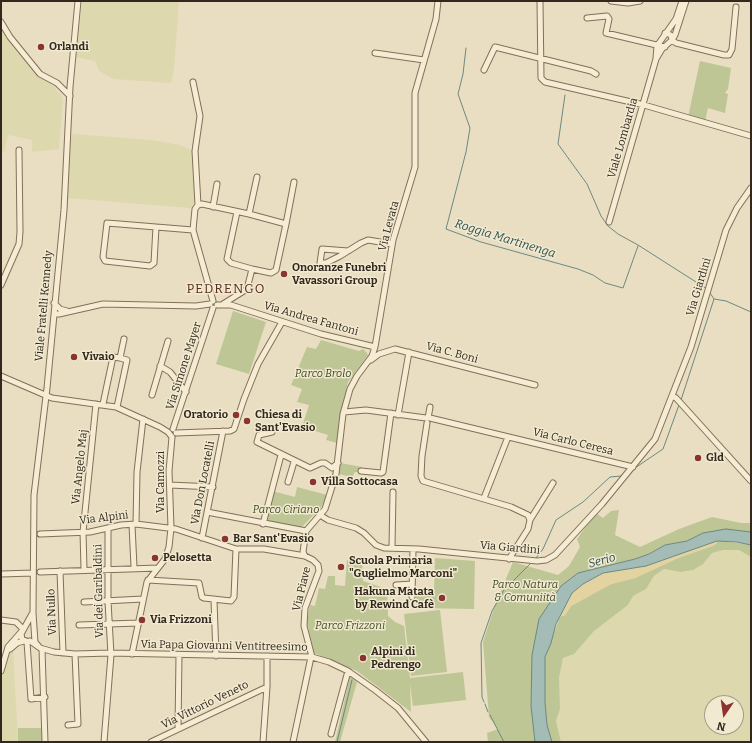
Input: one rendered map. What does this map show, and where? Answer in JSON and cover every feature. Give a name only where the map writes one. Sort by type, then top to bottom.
[{"type":"street","name":"Viale Fratelli Kennedy","points":[[35,636],[33,613],[34,495],[46,396],[64,210],[70,87],[78,1]]},
{"type":"street","name":"Via Levata","points":[[320,515],[325,509],[336,474],[344,412],[353,383],[376,347],[392,244],[415,167],[414,99],[438,12],[438,1]]},
{"type":"street","points":[[540,1],[541,78],[545,82],[644,105],[751,136]]},
{"type":"street","points":[[611,1],[635,3],[640,1]]},
{"type":"street","name":"Viale Lombardia","points":[[609,222],[644,105],[643,102],[656,59],[657,46],[676,19],[682,1]]},
{"type":"street","name":"Viale Lombardia","points":[[656,59],[669,43],[686,1]]},
{"type":"street","points":[[669,43],[671,35],[664,34],[665,41],[669,43],[675,46],[686,46],[729,55],[732,49],[736,8]]},
{"type":"street","points":[[587,18],[607,16],[609,19],[606,33],[657,46],[669,43]]},
{"type":"street","points":[[1,22],[10,37],[40,74],[57,83],[70,87]]},
{"type":"street","points":[[484,70],[494,48],[591,71],[596,74]]},
{"type":"street","points":[[376,53],[424,60]]},
{"type":"street","points":[[193,82],[200,116],[195,151],[198,206]]},
{"type":"street","points":[[57,83],[70,96]]},
{"type":"street","points":[[1,285],[19,244],[19,150]]},
{"type":"street","points":[[249,214],[257,177]]},
{"type":"street","points":[[237,212],[227,259],[231,263],[271,273],[276,270],[294,182]]},
{"type":"street","points":[[213,207],[218,184]]},
{"type":"street","name":"Via Giardini","points":[[320,515],[328,520],[356,528],[364,533],[376,545],[392,548],[542,561],[556,555],[633,467],[655,439],[674,397],[691,348],[726,230],[737,208],[751,188]]},
{"type":"street","points":[[252,269],[247,289],[215,305],[193,230],[195,208],[202,204],[286,224]]},
{"type":"street","points":[[156,227],[154,263],[150,266],[105,261],[103,257],[107,223],[193,230]]},
{"type":"street","points":[[348,251],[322,249],[320,252],[320,262],[326,263],[348,251],[368,240],[392,244]]},
{"type":"street","points":[[54,303],[60,309],[67,311]]},
{"type":"street","name":"Via Andrea Fantoni","points":[[54,314],[103,304],[196,306],[230,305],[321,334],[376,347]]},
{"type":"street","name":"Via Simone Mayer","points":[[172,433],[215,305]]},
{"type":"street","points":[[52,329],[57,320],[67,311]]},
{"type":"street","points":[[1,376],[46,396],[117,407],[172,433],[230,431],[234,429],[258,364],[282,322]]},
{"type":"street","points":[[120,358],[124,338]]},
{"type":"street","points":[[152,395],[168,341]]},
{"type":"street","name":"Via C. Boni","points":[[367,363],[379,354],[391,349],[409,352],[535,385]]},
{"type":"street","points":[[398,414],[409,352]]},
{"type":"street","points":[[103,404],[113,357],[120,358],[127,360],[117,407]]},
{"type":"street","points":[[160,366],[170,372],[186,392]]},
{"type":"street","points":[[674,397],[751,481]]},
{"type":"street","name":"Via Angelo Maj","points":[[84,569],[83,532],[96,404]]},
{"type":"street","points":[[430,407],[429,421],[422,456],[422,479],[425,482],[511,507],[528,515],[530,520]]},
{"type":"street","name":"Via Carlo Ceresa","points":[[344,412],[366,410],[420,418],[508,437],[633,467]]},
{"type":"street","points":[[361,470],[379,473],[383,472],[391,413]]},
{"type":"street","points":[[134,567],[134,524],[137,472],[143,419]]},
{"type":"street","name":"Via Don Locatelli","points":[[202,538],[223,431]]},
{"type":"street","points":[[272,432],[262,433],[256,441],[294,462],[310,468],[321,463],[325,463],[332,468],[336,474]]},
{"type":"street","name":"Via Camozzi","points":[[148,580],[167,554],[171,528],[170,484],[172,433]]},
{"type":"street","points":[[484,498],[508,437]]},
{"type":"street","points":[[263,524],[281,455]]},
{"type":"street","points":[[288,482],[294,462]]},
{"type":"street","points":[[332,468],[338,463]]},
{"type":"street","points":[[509,559],[528,529],[530,520],[553,483]]},
{"type":"street","points":[[170,484],[213,487]]},
{"type":"street","points":[[392,548],[393,492]]},
{"type":"street","points":[[208,512],[263,524],[306,531]]},
{"type":"street","points":[[305,556],[303,552],[306,531],[320,515]]},
{"type":"street","name":"Via Alpini","points":[[40,534],[83,532],[134,524],[171,528],[236,549],[264,549],[305,556]]},
{"type":"street","name":"Via dei Garibaldini","points":[[104,742],[110,653],[108,528]]},
{"type":"street","points":[[132,654],[148,580],[199,584],[202,590],[202,597],[214,600],[231,601],[233,594],[236,549]]},
{"type":"street","points":[[412,598],[413,549]]},
{"type":"street","name":"Via Piave","points":[[305,556],[313,560],[318,565],[318,573],[304,615],[304,626],[311,657]]},
{"type":"street","points":[[40,572],[134,567],[158,568]]},
{"type":"street","name":"Via Nullo","points":[[60,570],[63,653]]},
{"type":"street","points":[[1,574],[33,573]]},
{"type":"street","points":[[396,584],[412,584]]},
{"type":"street","points":[[84,602],[143,599]]},
{"type":"street","points":[[214,600],[216,656]]},
{"type":"street","name":"Viale Fratelli Kennedy","points":[[4,658],[8,647],[23,629],[33,613]]},
{"type":"street","points":[[1,620],[16,622],[23,629],[34,630]]},
{"type":"street","points":[[79,625],[139,623]]},
{"type":"street","points":[[23,629],[21,636],[27,641],[31,699],[44,698]]},
{"type":"street","points":[[1,671],[4,658],[11,647],[17,642],[27,641],[35,636],[36,642],[41,648],[45,742]]},
{"type":"street","name":"Via Papa Giovanni Ventitreesimo","points":[[27,641],[41,648],[75,654],[110,653],[311,657],[329,662],[376,690],[398,708],[426,742]]},
{"type":"street","points":[[68,724],[78,724],[75,654]]},
{"type":"street","points":[[178,729],[179,655]]},
{"type":"street","points":[[264,742],[267,656]]},
{"type":"street","points":[[293,742],[311,657]]},
{"type":"street","points":[[331,734],[348,672]]},
{"type":"street","name":"Via Vittorio Veneto","points":[[155,741],[267,687]]},
{"type":"shaded area","points":[[82,1],[179,1],[174,69],[171,83],[113,79],[99,71],[95,61],[76,57]]},
{"type":"shaded area","points":[[1,27],[34,71],[56,84],[55,88],[62,96],[63,102],[59,149],[32,152],[32,140],[8,135],[4,152],[1,151]]},
{"type":"shaded area","points":[[73,134],[151,140],[180,145],[197,153],[194,203],[191,208],[67,198],[69,149]]},
{"type":"shaded area","points":[[731,549],[739,550],[751,557],[751,742],[561,742],[556,721],[558,717],[559,678],[563,658],[571,655],[594,631],[628,605],[633,596],[645,590],[654,576],[664,569],[680,572],[697,568],[712,553]]},
{"type":"shaded area","points":[[13,648],[18,742],[1,742],[1,680],[8,653]]},
{"type":"green space","points":[[700,61],[731,68],[728,89],[725,93],[728,94],[725,113],[708,108],[705,121],[688,117]]},
{"type":"green space","points":[[233,311],[266,322],[249,374],[216,364]]},
{"type":"green space","name":"Parco Brolo","points":[[321,340],[359,351],[363,349],[368,355],[348,382],[339,420],[337,443],[326,440],[328,435],[302,427],[309,405],[297,402],[302,389],[291,385],[307,347],[316,349]]},
{"type":"green space","points":[[340,463],[362,467],[361,472],[355,472],[352,477],[339,474]]},
{"type":"green space","name":"Parco Ciriano","points":[[297,487],[327,495],[321,507],[301,528],[266,521],[272,491],[295,497]]},
{"type":"green space","name":"Parco Natura & Comuniità","points":[[619,510],[615,535],[640,547],[679,529],[712,517],[741,523],[751,523],[751,532],[703,533],[687,541],[665,545],[649,554],[635,559],[578,573],[561,586],[531,691],[535,742],[488,742],[487,733],[498,729],[489,717],[483,642],[495,605],[513,562],[558,575],[569,566],[580,547],[577,539],[596,513],[603,518],[611,511]]},
{"type":"green space","points":[[717,541],[751,545],[751,557],[739,550],[724,550],[712,553],[703,564],[693,570],[680,572],[664,569],[654,576],[646,589],[633,596],[628,605],[594,631],[574,654],[563,658],[559,678],[560,709],[556,721],[561,742],[552,742],[547,725],[545,702],[545,657],[560,617],[565,615],[571,606],[611,584],[635,578],[678,558],[716,544]]},
{"type":"green space","points":[[435,558],[475,561],[474,609],[416,608],[416,591],[434,591]]},
{"type":"green space","name":"Parco Frizzoni","points":[[347,560],[362,561],[363,581],[387,589],[388,616],[395,622],[404,626],[410,678],[463,672],[466,700],[413,706],[410,684],[411,712],[357,671],[314,653],[307,622],[310,605],[315,606],[319,588],[325,589],[328,576],[335,576],[335,585],[345,586]]},
{"type":"green space","points":[[440,610],[447,672],[411,676],[404,614]]},
{"type":"green space","points":[[350,676],[357,682],[340,742],[335,742]]},
{"type":"green space","points":[[18,728],[41,728],[42,742],[18,742]]},
{"type":"sand","points":[[717,541],[713,546],[678,558],[635,578],[611,584],[571,606],[565,615],[560,617],[572,593],[583,584],[603,573],[646,566]]},
{"type":"water","points":[[726,529],[751,532],[751,545],[737,542],[717,541],[646,566],[603,573],[583,584],[572,593],[556,624],[551,643],[545,657],[545,702],[547,725],[552,742],[535,742],[531,706],[532,655],[539,619],[561,586],[578,573],[635,559],[649,554],[665,545],[687,541],[703,533]]},
{"type":"waterway","name":"Roggia Martinenga","points":[[466,48],[463,74],[458,94],[470,128],[466,152],[446,229],[481,242],[578,269],[593,275],[605,283],[623,288],[638,246]]},
{"type":"waterway","points":[[565,95],[558,144],[587,184],[601,216],[608,226],[618,234],[707,289]]},
{"type":"waterway","points":[[681,400],[714,299],[710,293]]},
{"type":"waterway","points":[[714,299],[726,301],[751,312]]},
{"type":"waterway","points":[[635,468],[663,449],[679,405]]},
{"type":"waterway","points":[[536,558],[543,549],[556,520],[583,502],[610,477],[621,476]]},
{"type":"waterway","points":[[506,588],[530,564]]},
{"type":"waterway","points":[[484,702],[482,697],[481,643],[492,611],[504,590]]},
{"type":"waterway","points":[[337,742],[352,680]]},
{"type":"waterway","points":[[485,704],[488,712]]},
{"type":"waterway","points":[[490,715],[504,742]]},
{"type":"place","name":"Orlandi","points":[[41,47]]},
{"type":"place","name":"Onoranze Funebri Vavassori Group","points":[[284,274]]},
{"type":"place","name":"Vivaio","points":[[74,357]]},
{"type":"place","name":"Oratorio","points":[[236,415]]},
{"type":"place","name":"Chiesa di Sant'Evasio","points":[[247,421]]},
{"type":"place","name":"Gld","points":[[698,458]]},
{"type":"place","name":"Villa Sottocasa","points":[[313,482]]},
{"type":"place","name":"Bar Sant'Evasio","points":[[225,539]]},
{"type":"place","name":"Pelosetta","points":[[155,558]]},
{"type":"place","name":"Scuola Primaria \"Guglielmo Marconi\"","points":[[341,567]]},
{"type":"place","name":"Hakuna Matata by Rewind Cafè","points":[[442,598]]},
{"type":"place","name":"Via Frizzoni","points":[[142,620]]},
{"type":"place","name":"Alpini di Pedrengo","points":[[363,658]]},
{"type":"district","name":"PEDRENGO","points":[[226,289]]},
{"type":"water label","name":"Serio","points":[[602,561]]}]
